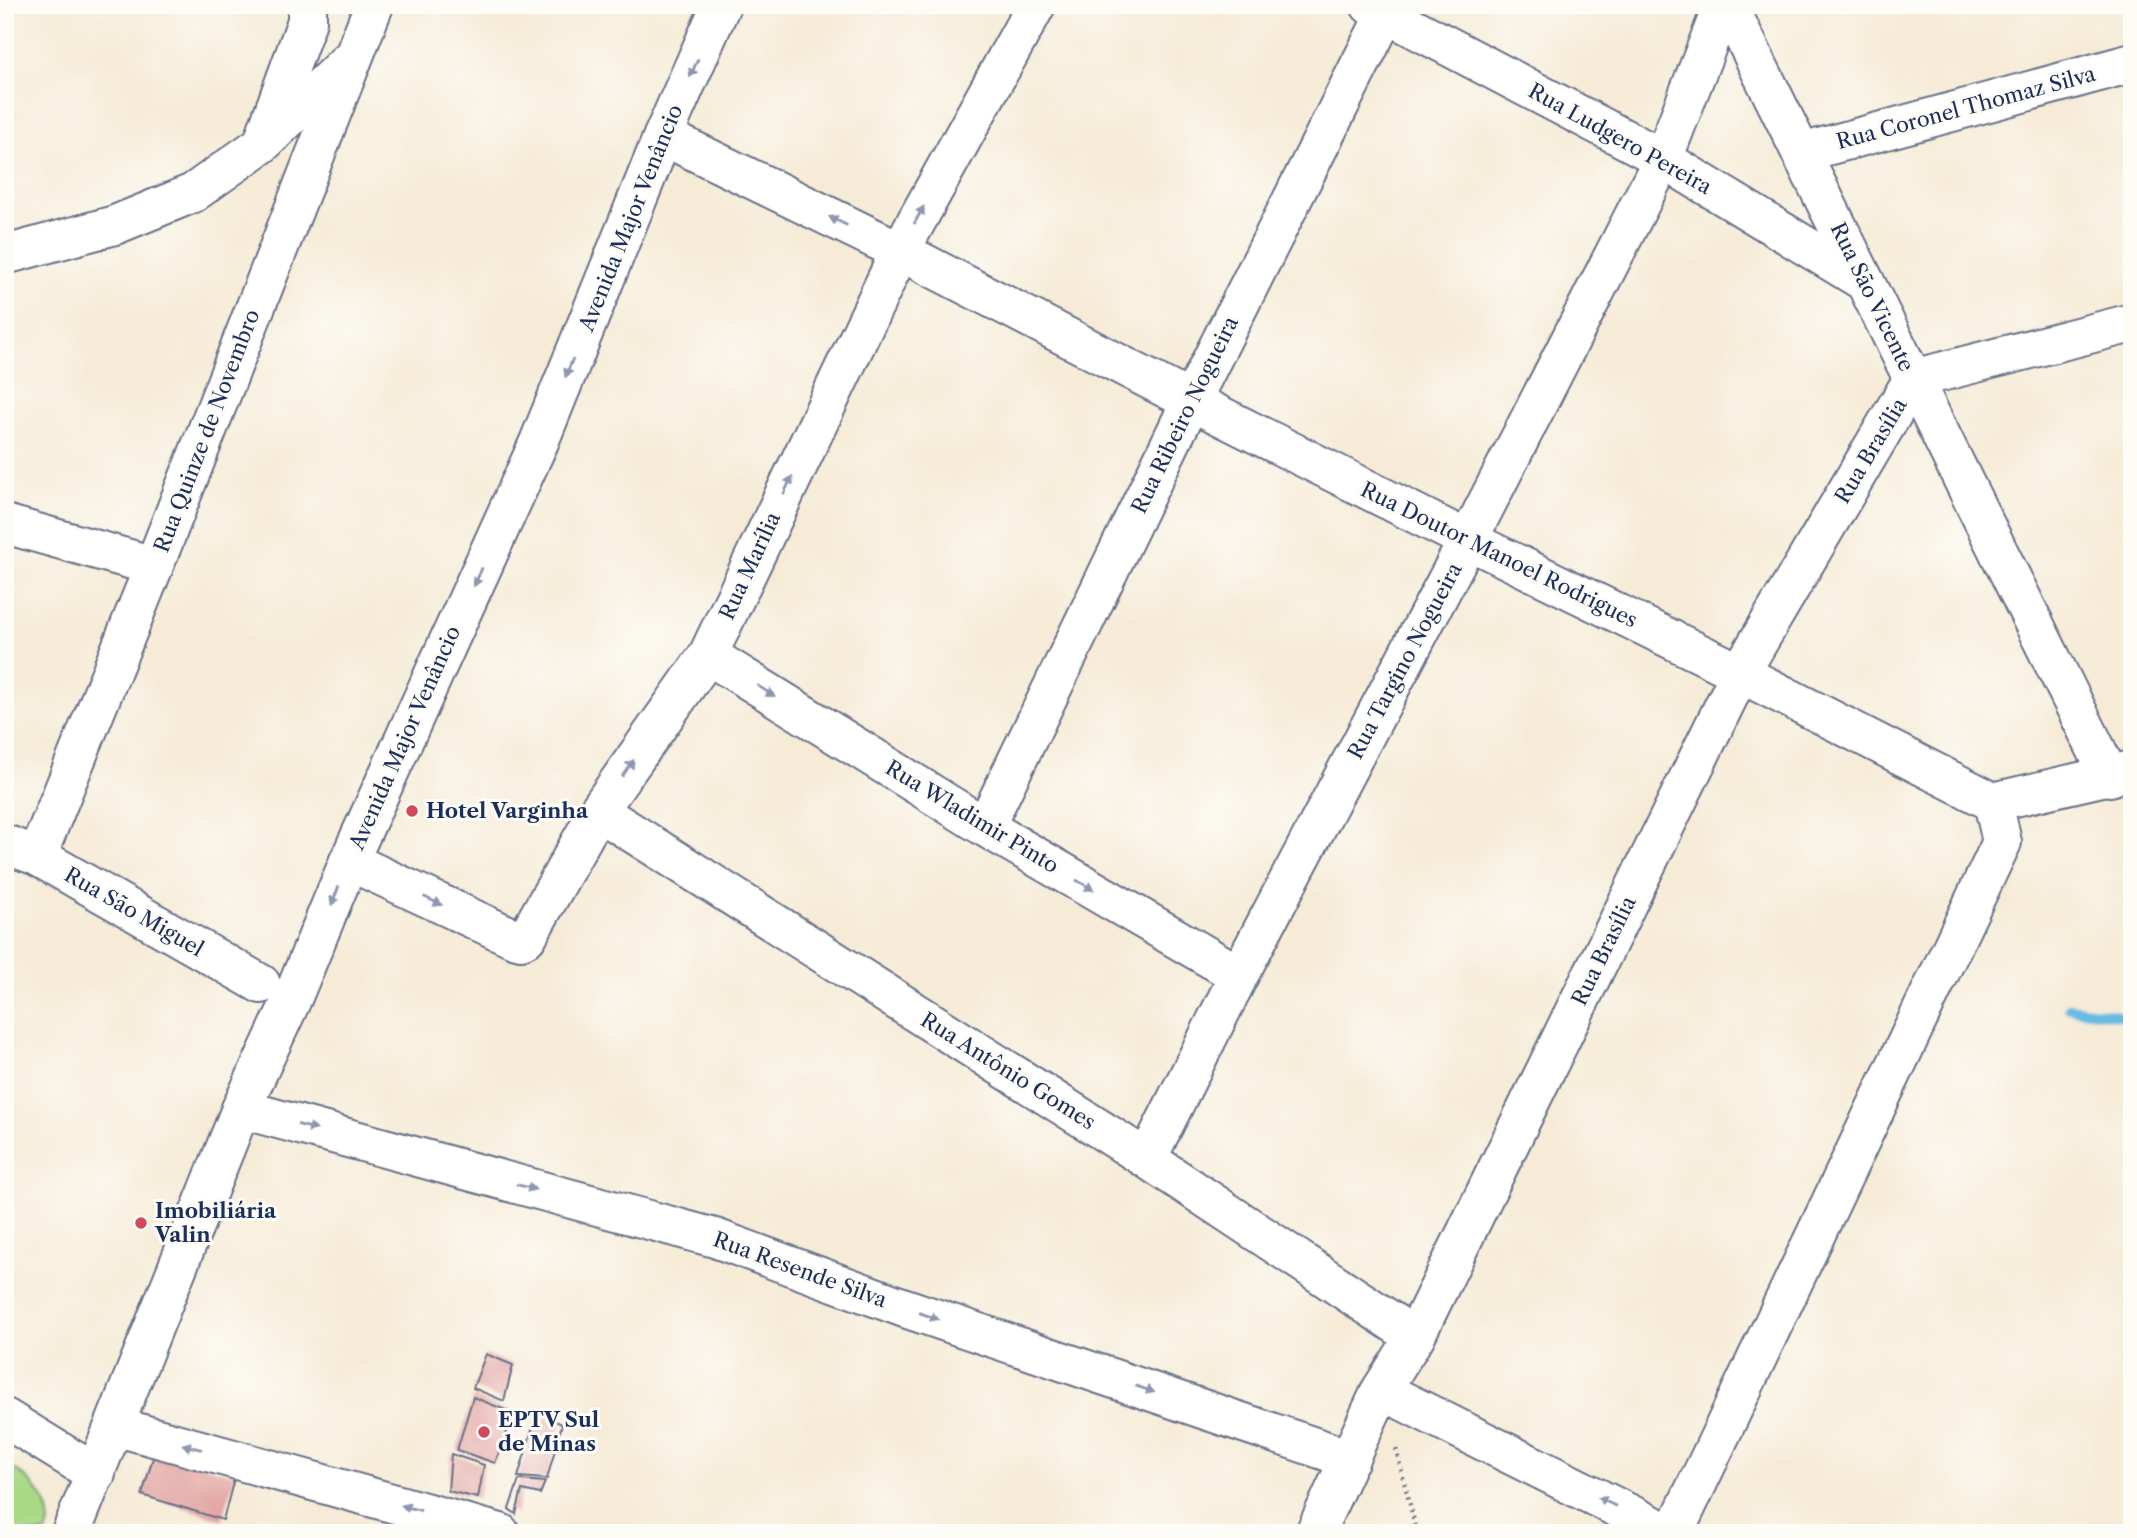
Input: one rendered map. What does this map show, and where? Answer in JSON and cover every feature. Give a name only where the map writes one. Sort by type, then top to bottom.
[{"type":"street","points":[[262,144],[307,22],[307,5]]},
{"type":"street","name":"Rua Quinze de Novembro","points":[[21,850],[155,566],[374,5]]},
{"type":"street","name":"Avenida Major Venâncio","points":[[71,1533],[241,1109],[292,999],[349,861],[539,442],[663,136],[722,5]]},
{"type":"street","name":"Rua Marília","points":[[349,861],[513,939],[521,940],[527,937],[598,811],[708,655],[900,251],[1036,5]]},
{"type":"street","name":"Rua São Vicente","points":[[1725,5],[1913,379],[2121,773]]},
{"type":"street","name":"Rua Targino Nogueira","points":[[1147,1160],[1239,975],[1468,540],[1663,159],[1725,5]]},
{"type":"street","name":"Rua Ludgero Pereira","points":[[1382,8],[1663,159],[1865,282]]},
{"type":"street","name":"Rua Ribeiro Nogueira","points":[[985,827],[1382,8]]},
{"type":"street","points":[[5,255],[115,225],[193,193],[262,144],[355,54]]},
{"type":"street","name":"Rua Coronel Thomaz Silva","points":[[1801,153],[2132,64]]},
{"type":"street","name":"Rua Doutor Manoel Rodrigues","points":[[663,136],[900,251],[1191,401],[1740,673],[1993,802]]},
{"type":"street","points":[[1913,379],[2132,323]]},
{"type":"street","name":"Rua Brasília","points":[[1315,1533],[1381,1390],[1415,1337],[1740,673],[1913,379]]},
{"type":"street","points":[[5,524],[155,566]]},
{"type":"street","name":"Rua Wladimir Pinto","points":[[708,655],[985,827],[1239,975]]},
{"type":"street","points":[[1381,1390],[1671,1533],[2002,842],[1993,802],[2121,773]]},
{"type":"street","name":"Rua Antônio Gomes","points":[[598,811],[1147,1160],[1415,1337]]},
{"type":"street","name":"Rua São Miguel","points":[[21,850],[261,984]]},
{"type":"street","name":"Rua Resende Silva","points":[[241,1109],[715,1238],[902,1307],[1350,1459]]},
{"type":"street","points":[[5,1418],[96,1474]]},
{"type":"street","points":[[114,1426],[500,1533]]},
{"type":"path","points":[[1381,1390],[1417,1533]]},
{"type":"green space","points":[[5,1466],[27,1478],[44,1501],[49,1516],[46,1533],[5,1533]]},
{"type":"building","name":"EPTV Sul de Minas","points":[[486,1354],[513,1365],[504,1401],[473,1388]]},
{"type":"building","name":"EPTV Sul de Minas","points":[[473,1397],[513,1413],[495,1463],[457,1450]]},
{"type":"building","name":"EPTV Sul de Minas","points":[[537,1413],[562,1424],[547,1479],[518,1477]]},
{"type":"building","points":[[155,1451],[235,1475],[223,1520],[142,1495]]},
{"type":"building","name":"EPTV Sul de Minas","points":[[451,1454],[484,1465],[478,1498],[448,1491]]},
{"type":"building","name":"EPTV Sul de Minas","points":[[519,1480],[545,1482],[540,1494],[522,1490],[516,1514],[509,1509]]},
{"type":"waterway","points":[[2069,1008],[2132,1017]]},
{"type":"place","name":"Hotel Varginha","points":[[412,811]]},
{"type":"place","name":"Imobiliária Valin","points":[[141,1223]]},
{"type":"place","name":"EPTV Sul de Minas","points":[[484,1432]]}]
